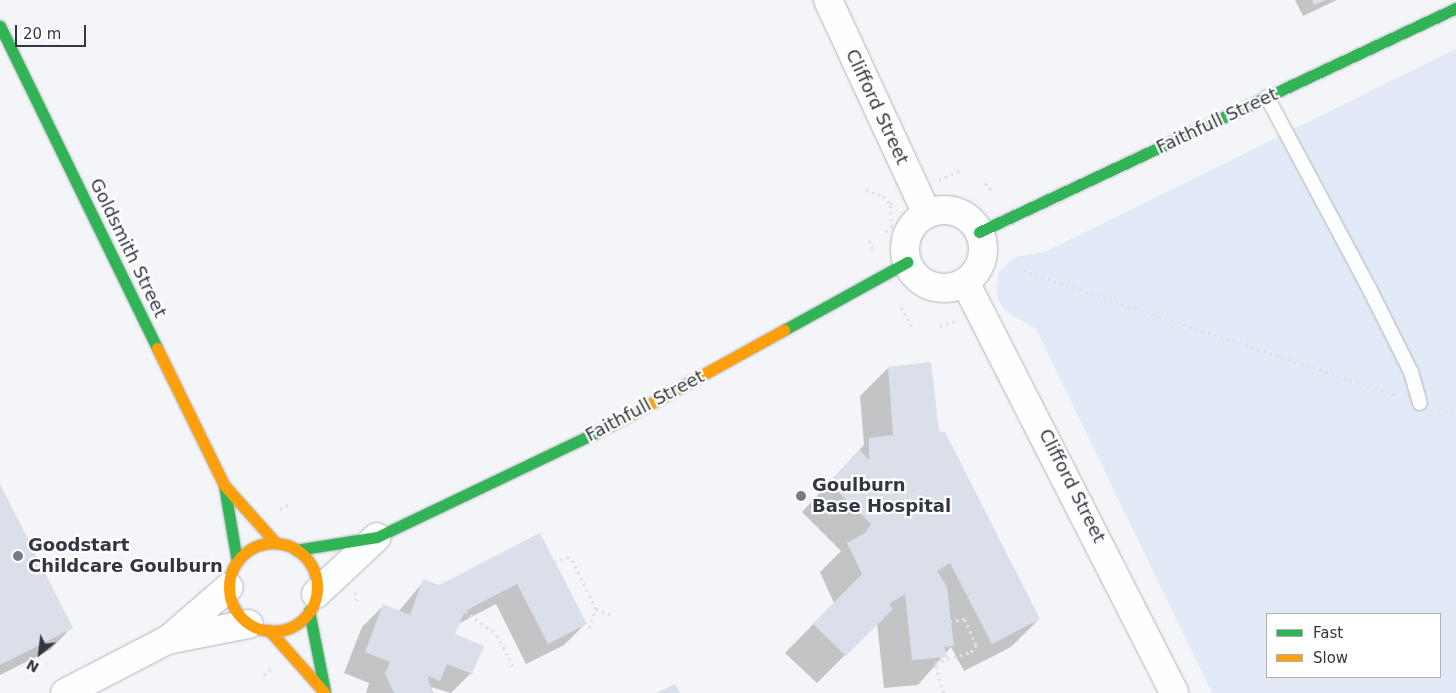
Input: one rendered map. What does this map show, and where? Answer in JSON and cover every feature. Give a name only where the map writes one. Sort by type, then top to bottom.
[{"type":"street","name":"Clifford Street","points":[[828,0],[927,214]]},
{"type":"street","name":"Faithfull Street","points":[[979,232],[1456,8]]},
{"type":"street","name":"Goldsmith Street","points":[[0,26],[224,485],[275,542]]},
{"type":"street","points":[[951,211],[962,215],[979,232],[980,264],[965,282],[954,287],[931,286],[912,272],[907,262],[911,229],[927,214],[951,211]]},
{"type":"street","name":"Faithfull Street","points":[[296,550],[377,537],[613,425],[907,262]]},
{"type":"street","name":"Clifford Street","points":[[965,282],[1174,693]]},
{"type":"street","name":"Goldsmith Street","points":[[224,485],[237,561]]},
{"type":"street","name":"Faithfull Street","points":[[313,602],[377,537]]},
{"type":"street","points":[[64,693],[169,639],[228,588],[237,561],[247,550],[275,542],[296,550],[311,565],[313,602],[325,693]]},
{"type":"street","points":[[228,588],[238,614],[259,627],[325,693]]},
{"type":"street","points":[[169,639],[259,627],[294,625],[313,602]]},
{"type":"lane","points":[[1267,97],[1373,296],[1411,372],[1420,403]]},
{"type":"path","points":[[938,180],[960,170]]},
{"type":"path","points":[[984,183],[992,190]]},
{"type":"path","points":[[866,190],[883,196],[890,204],[893,224],[886,232]]},
{"type":"path","points":[[890,204],[895,202]]},
{"type":"path","points":[[869,240],[875,252]]},
{"type":"path","points":[[1023,271],[1456,415]]},
{"type":"path","points":[[901,307],[912,327]]},
{"type":"path","points":[[940,326],[961,319]]},
{"type":"path","points":[[554,562],[567,556],[572,560],[596,610],[614,616]]},
{"type":"path","points":[[589,628],[596,610]]},
{"type":"path","points":[[465,611],[497,635],[513,666]]},
{"type":"path","points":[[944,693],[935,663],[971,652],[976,645],[965,619],[951,621]]},
{"type":"shaded area","points":[[1456,49],[1456,693],[1212,693],[1036,329],[1005,311],[999,301],[996,293],[999,272],[1015,257],[1045,252]]},
{"type":"building","points":[[1312,0],[1326,0],[1314,5]]},
{"type":"building","points":[[931,362],[939,431],[945,432],[1040,619],[992,644],[950,563],[937,571],[947,587],[954,646],[944,647],[948,657],[912,660],[905,594],[889,604],[893,609],[846,656],[813,624],[862,574],[847,543],[865,533],[871,524],[829,483],[860,450],[869,460],[869,438],[893,435],[888,367]]},
{"type":"building","name":"Goodstart Childcare Goulburn","points":[[0,484],[73,628],[0,665]]},
{"type":"building","points":[[540,533],[587,624],[548,644],[517,584],[465,611],[455,634],[484,646],[472,674],[447,664],[440,681],[428,676],[432,693],[394,693],[385,674],[390,662],[365,652],[383,604],[410,615],[423,579],[439,585]]},
{"type":"building","points":[[675,684],[680,693],[656,693]]},
{"type":"traffic: fast","points":[[979,232],[1456,8]]},
{"type":"traffic: fast","points":[[0,26],[157,348]]},
{"type":"traffic: fast","points":[[784,330],[907,262]]},
{"type":"traffic: fast","points":[[296,550],[377,537],[610,426]]},
{"type":"traffic: fast","points":[[224,485],[237,561]]},
{"type":"traffic: fast","points":[[309,611],[325,692]]},
{"type":"traffic: slow","points":[[610,426],[784,330]]},
{"type":"traffic: slow","points":[[157,348],[224,485],[275,542]]},
{"type":"traffic: slow","points":[[273,543],[290,547],[304,556],[313,570],[317,587],[313,604],[304,618],[290,627],[273,631],[256,627],[242,618],[233,604],[229,587],[233,570],[242,556],[256,547],[273,543]]},
{"type":"traffic: slow","points":[[269,630],[325,693]]},
{"type":"place","name":"Goulburn Base Hospital","points":[[801,496]]},
{"type":"place","name":"Goodstart Childcare Goulburn","points":[[18,556]]}]
